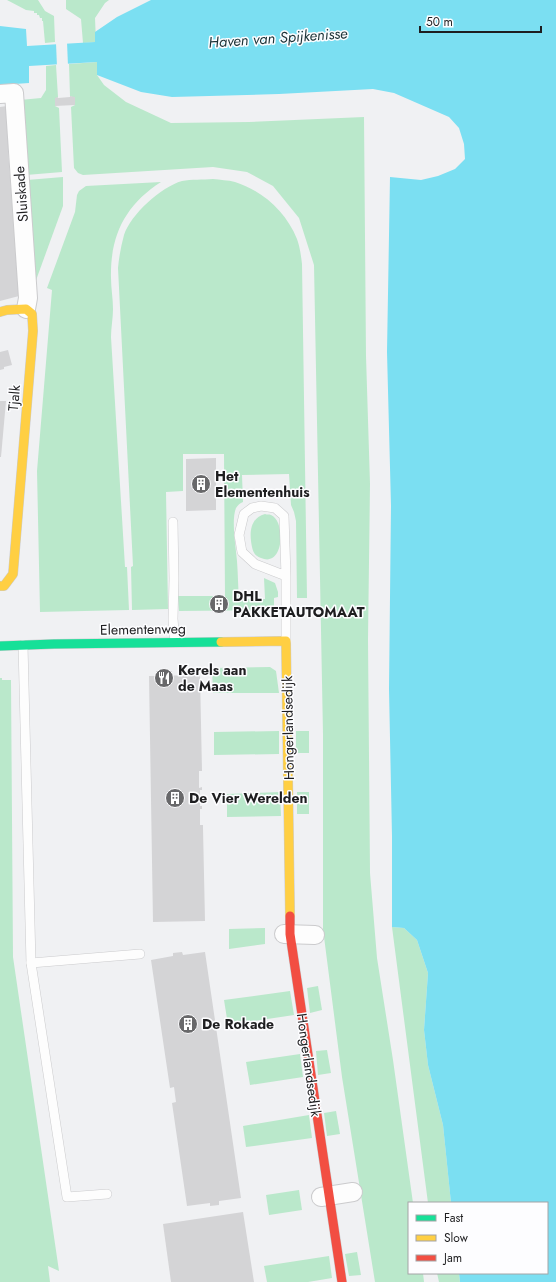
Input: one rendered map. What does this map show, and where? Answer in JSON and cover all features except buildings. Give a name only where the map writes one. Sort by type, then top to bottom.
[{"type":"street","name":"Sluiskade","points":[[0,94],[14,93],[28,298],[26,309]]},
{"type":"street","points":[[0,312],[26,309]]},
{"type":"street","name":"Tjalk","points":[[2,586],[13,574],[33,331],[32,314],[26,309]]},
{"type":"street","name":"Elementenweg","points":[[0,646],[286,641]]},
{"type":"street","name":"Hongerlandsedijk","points":[[286,641],[287,934],[325,1196],[342,1282]]},
{"type":"street","points":[[287,934],[315,935]]},
{"type":"street","points":[[325,1196],[353,1192]]},
{"type":"lane","points":[[286,576],[255,564],[242,552],[239,535],[244,514],[252,508],[261,506],[275,508],[284,516],[286,576],[286,641]]},
{"type":"lane","points":[[172,522],[174,579],[173,619],[175,643]]},
{"type":"lane","points":[[23,645],[31,963],[67,1197],[107,1194]]},
{"type":"lane","points":[[31,963],[140,954]]},
{"type":"green space","points":[[7,0],[38,0],[45,11],[54,16],[55,42],[45,43],[43,21],[37,13],[26,10]]},
{"type":"green space","points":[[66,0],[109,0],[105,3],[95,18],[96,42],[83,43],[81,19],[66,9]]},
{"type":"green space","points":[[97,62],[97,75],[104,85],[126,102],[171,123],[249,122],[364,117],[366,356],[370,484],[368,640],[370,873],[377,958],[413,1202],[408,1202],[408,1274],[423,1274],[424,1282],[375,1282],[342,1077],[323,929],[323,734],[314,265],[299,218],[273,186],[247,172],[213,167],[83,175],[78,173],[74,168],[71,107],[75,105],[75,98],[70,96],[69,64]]},
{"type":"green space","points":[[56,65],[58,97],[55,99],[55,106],[59,108],[62,172],[26,175],[20,100],[41,98],[46,90],[46,66]]},
{"type":"green space","points":[[63,177],[63,206],[35,283],[27,180]]},
{"type":"green space","points":[[213,179],[235,182],[264,197],[280,211],[287,220],[300,248],[302,264],[307,598],[297,598],[296,521],[291,505],[289,474],[242,475],[243,502],[236,508],[234,520],[239,599],[265,599],[264,578],[275,583],[278,592],[278,597],[274,598],[274,610],[179,611],[178,596],[225,596],[224,454],[183,454],[183,491],[166,492],[168,609],[132,610],[131,567],[133,566],[118,268],[120,252],[124,235],[133,219],[156,195],[182,181]]},
{"type":"green space","points":[[161,182],[148,191],[129,211],[117,235],[111,263],[113,309],[111,337],[129,610],[40,612],[37,471],[52,290],[47,288],[75,212],[77,195],[79,191],[86,186]]},
{"type":"green space","points":[[265,514],[271,515],[276,519],[280,534],[278,550],[274,556],[269,559],[261,558],[255,554],[252,547],[251,536],[252,527],[256,519]]},
{"type":"green space","points":[[270,667],[276,671],[279,693],[213,693],[212,668]]},
{"type":"green space","points":[[0,678],[2,678],[2,680],[11,680],[13,957],[59,1271],[48,1266],[50,1282],[0,1282]]},
{"type":"green space","points":[[279,731],[279,754],[214,755],[214,732]]},
{"type":"green space","points":[[296,731],[309,731],[309,753],[296,753]]},
{"type":"green space","points":[[280,792],[281,816],[227,817],[227,794]]},
{"type":"green space","points":[[297,792],[309,792],[309,814],[297,814]]},
{"type":"green space","points":[[392,927],[404,928],[417,940],[428,973],[424,1030],[428,1065],[443,1125],[451,1202],[428,1202]]},
{"type":"green space","points":[[265,928],[265,944],[229,949],[229,929]]},
{"type":"green space","points":[[318,986],[322,1010],[310,1013],[307,988]]},
{"type":"green space","points":[[290,991],[294,1015],[228,1025],[224,1000]]},
{"type":"green space","points":[[327,1050],[331,1073],[318,1075],[316,1051]]},
{"type":"green space","points":[[300,1054],[303,1077],[250,1085],[246,1062]]},
{"type":"green space","points":[[336,1111],[340,1134],[327,1136],[324,1113]]},
{"type":"green space","points":[[309,1115],[312,1138],[246,1147],[243,1126]]},
{"type":"green space","points":[[299,1190],[302,1210],[269,1215],[266,1195]]},
{"type":"green space","points":[[357,1252],[361,1275],[349,1276],[345,1254]]},
{"type":"green space","points":[[329,1256],[332,1278],[308,1282],[267,1282],[264,1266]]},
{"type":"green space","points":[[437,1274],[459,1274],[460,1282],[439,1282]]},
{"type":"water","name":"Haven van Spijkenisse","points":[[151,0],[556,0],[556,1282],[460,1282],[459,1274],[548,1274],[548,1202],[451,1202],[443,1125],[428,1065],[424,1030],[428,973],[417,940],[404,928],[392,927],[389,689],[391,506],[387,352],[390,177],[421,180],[438,176],[455,169],[465,159],[464,144],[459,128],[449,117],[394,93],[373,89],[279,94],[172,97],[141,92],[97,75],[97,62],[29,66],[29,83],[0,85],[0,26],[26,29],[27,46],[95,42],[95,32],[117,17]]},
{"type":"pier","points":[[67,42],[68,66],[57,67],[56,43]]},
{"type":"traffic: fast","points":[[0,646],[221,642]]},
{"type":"traffic: slow","points":[[0,312],[26,309],[32,314],[33,331],[13,574],[4,586],[0,586]]},
{"type":"traffic: slow","points":[[221,642],[286,641],[290,916]]},
{"type":"traffic: jam","points":[[290,916],[290,934],[342,1282]]},
{"type":"place","name":"Het Elementenhuis","points":[[201,484]]},
{"type":"place","name":"DHL PAKKETAUTOMAAT","points":[[219,604]]},
{"type":"place","name":"Kerels aan de Maas","points":[[164,678]]},
{"type":"place","name":"De Vier Werelden","points":[[175,798]]},
{"type":"place","name":"De Rokade","points":[[188,1024]]}]
